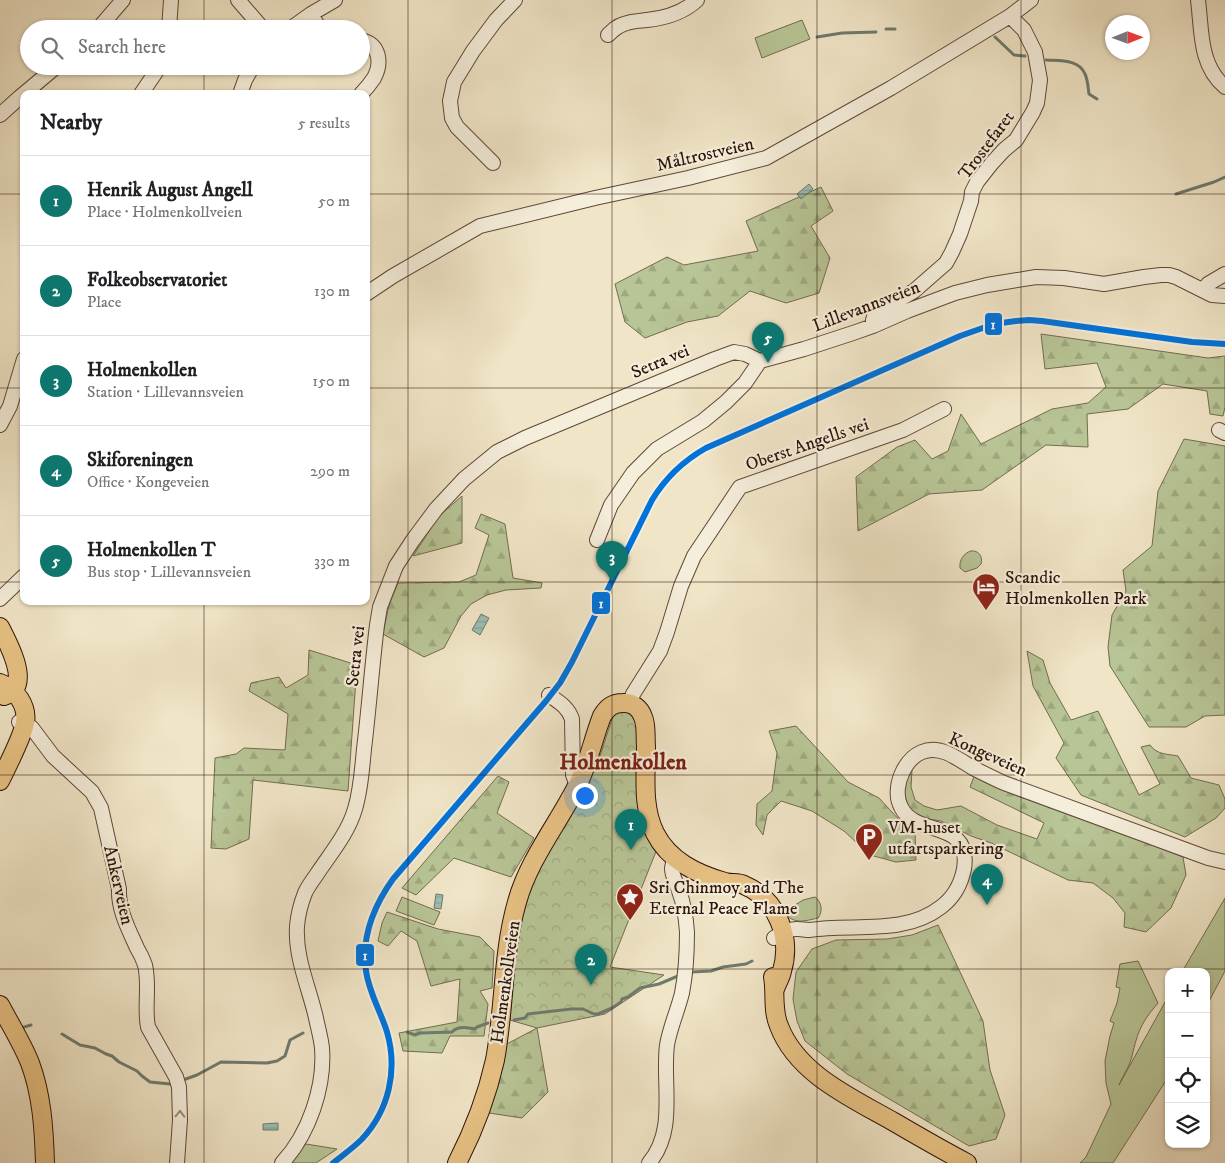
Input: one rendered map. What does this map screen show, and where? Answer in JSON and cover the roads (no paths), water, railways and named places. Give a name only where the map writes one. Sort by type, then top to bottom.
[{"type":"main road","points":[[0,627],[14,659],[4,690],[14,708],[21,727],[0,781]]},
{"type":"main road","name":"Holmenkollveien","points":[[457,1163],[471,1135],[484,1101],[495,1059],[501,1020],[508,942],[518,899],[536,856],[578,785],[605,711],[613,704],[630,703]]},
{"type":"main road","points":[[630,703],[639,709],[644,721],[648,813],[660,842],[674,858],[689,868],[728,883],[740,883],[751,888],[775,912],[781,923],[780,936],[785,953],[782,971],[775,989],[774,1010],[781,1031],[796,1054],[816,1074],[833,1086],[967,1163]]},
{"type":"main road","points":[[0,1005],[25,1051],[35,1079],[42,1116],[45,1163]]},
{"type":"street","points":[[106,20],[123,0]]},
{"type":"street","points":[[170,20],[171,0]]},
{"type":"street","points":[[238,0],[255,20]]},
{"type":"street","points":[[302,20],[336,0]]},
{"type":"street","points":[[493,163],[457,127],[452,118],[450,101],[454,82],[473,51],[514,0]]},
{"type":"street","points":[[608,35],[617,27],[629,22],[650,20],[675,14],[691,6],[697,0]]},
{"type":"street","name":"Måltrostveien","points":[[370,291],[480,226],[766,158],[891,88],[1010,16],[1032,0]]},
{"type":"street","points":[[1198,0],[1205,58],[1214,75],[1225,87]]},
{"type":"street","points":[[310,14],[314,20]]},
{"type":"street","name":"Trostefaret","points":[[873,326],[876,314],[914,291],[946,263],[960,234],[974,187],[992,163],[1016,140],[1037,103],[1040,80],[1035,52],[1024,30],[1010,16]]},
{"type":"street","points":[[364,90],[374,77],[378,67],[378,54],[370,43]]},
{"type":"street","points":[[27,90],[46,75]]},
{"type":"street","points":[[144,90],[154,75]]},
{"type":"street","points":[[242,90],[248,75]]},
{"type":"street","points":[[0,116],[20,96]]},
{"type":"street","points":[[1203,290],[1208,284],[1225,274]]},
{"type":"street","name":"Lillevannsveien","points":[[760,361],[804,349],[873,326],[907,310],[955,293],[987,285],[1036,277],[1064,278],[1104,284],[1169,275],[1176,276],[1212,295],[1225,296]]},
{"type":"street","name":"Setra vei","points":[[282,1163],[290,1154],[309,1122],[318,1093],[322,1064],[322,1047],[316,1018],[297,948],[300,912],[306,891],[341,839],[351,822],[355,810],[362,780],[380,607],[396,566],[436,509],[464,480],[497,452],[525,438],[715,358],[734,352],[745,354],[760,361]]},
{"type":"street","points":[[597,540],[611,505],[634,473],[657,448],[703,421],[726,402],[745,384],[760,361]]},
{"type":"street","points":[[0,425],[10,406],[20,372]]},
{"type":"street","name":"Oberst Angells vei","points":[[630,703],[633,694],[660,651],[681,586],[694,556],[740,488],[903,430],[944,409]]},
{"type":"street","points":[[0,599],[20,580]]},
{"type":"street","points":[[549,695],[563,705],[572,719],[574,776],[578,785]]},
{"type":"street","name":"Ankerveien","points":[[21,727],[32,728],[58,761],[92,792],[101,808],[126,924],[145,964],[147,980],[146,1018],[148,1027],[176,1077],[179,1087],[180,1120],[177,1163]]},
{"type":"street","name":"Kongeveien","points":[[780,936],[798,938],[807,930],[878,927],[899,924],[925,917],[946,903],[954,893],[963,876],[964,866],[964,854],[959,842],[946,832],[914,821],[899,804],[899,780],[904,769],[913,756],[926,751],[944,752],[1004,783],[1211,860],[1225,862]]},
{"type":"street","points":[[649,1163],[659,1148],[667,1117],[666,1059],[685,972],[685,911],[672,869],[674,858]]},
{"type":"waterway","points":[[886,29],[895,29]]},
{"type":"waterway","points":[[817,37],[842,33],[876,32]]},
{"type":"waterway","points":[[995,37],[1014,55],[1025,56]]},
{"type":"waterway","points":[[1046,60],[1074,63],[1082,69],[1086,76],[1089,94],[1097,99]]},
{"type":"waterway","points":[[1176,194],[1225,177]]},
{"type":"waterway","points":[[691,972],[711,971],[752,961]]},
{"type":"waterway","points":[[514,1020],[525,1018],[528,1014],[571,1009],[583,1009],[598,1014],[612,1008],[621,1002],[622,999],[640,988],[659,984],[678,976]]},
{"type":"waterway","points":[[407,1032],[415,1035],[420,1033],[452,1032],[466,1027],[475,1029],[488,1023]]},
{"type":"waterway","points":[[21,1028],[31,1025]]},
{"type":"waterway","points":[[183,1080],[221,1062],[267,1063],[277,1061],[285,1056],[290,1040],[303,1033]]},
{"type":"waterway","points":[[62,1034],[80,1045],[95,1048],[112,1056],[119,1062],[137,1071],[150,1082],[170,1084]]},
{"type":"place","name":"Holmenkollen T","points":[[768,363]]},
{"type":"place","name":"Holmenkollen","points":[[612,582]]},
{"type":"place","name":"Scandic Holmenkollen Park","points":[[986,611]]},
{"type":"place","name":"Henrik August Angell","points":[[631,850]]},
{"type":"place","name":"VM-huset utfartsparkering","points":[[869,861]]},
{"type":"place","name":"Skiforeningen","points":[[987,905]]},
{"type":"place","name":"Sri Chinmoy and The Eternal Peace Flame","points":[[630,921]]},
{"type":"place","name":"Folkeobservatoriet","points":[[591,985]]},
{"type":"district","name":"Holmenkollen","points":[[623,761]]}]
